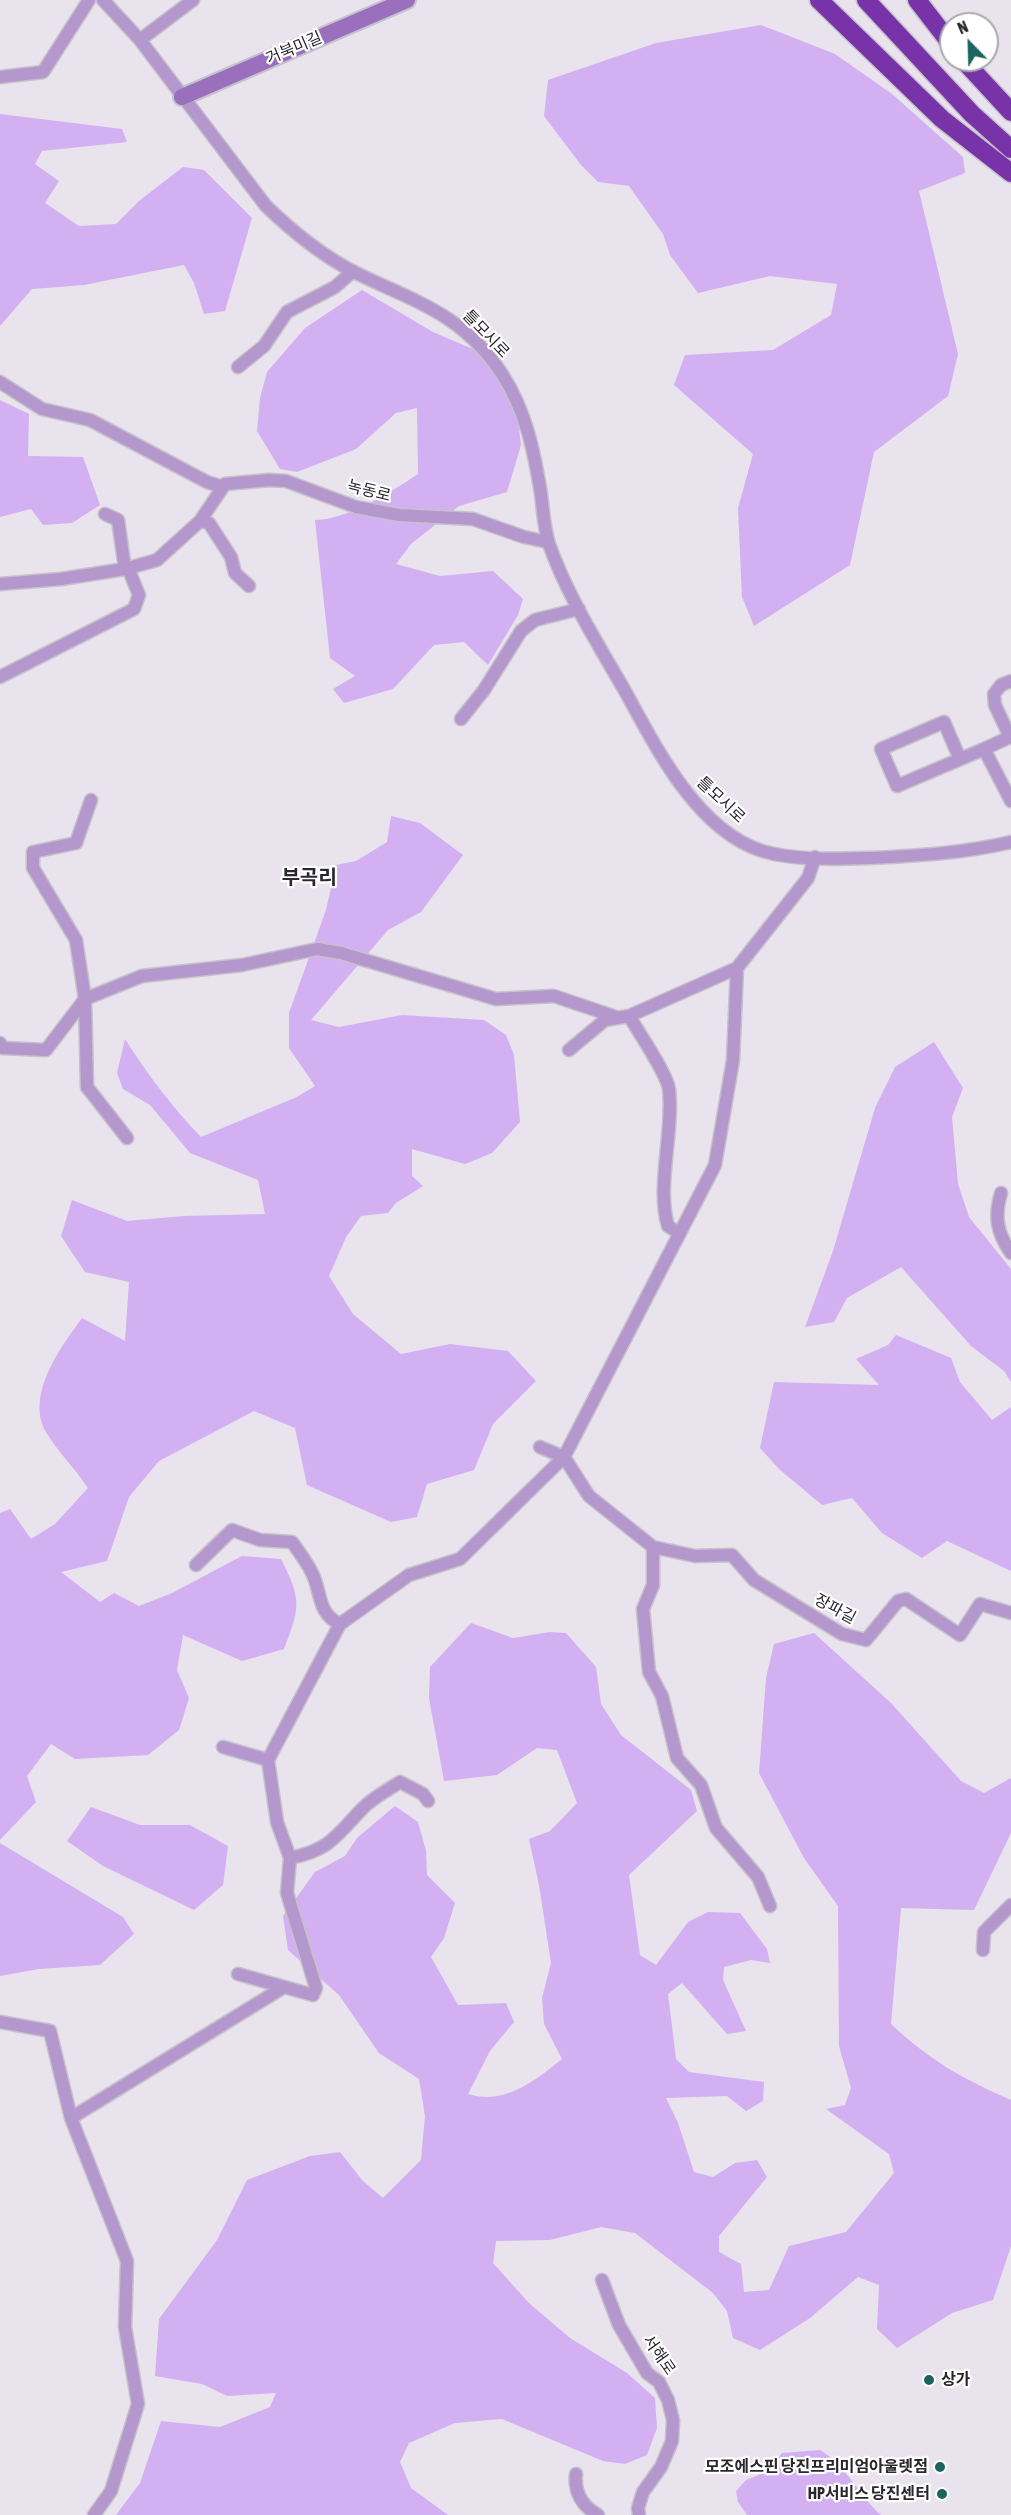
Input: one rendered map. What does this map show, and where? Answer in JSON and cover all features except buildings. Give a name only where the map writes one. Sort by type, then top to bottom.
[{"type":"highway","points":[[819,0],[942,119],[1011,173]]},
{"type":"highway","points":[[866,0],[972,114],[1011,149]]},
{"type":"highway","points":[[882,0],[973,99],[1011,135]]},
{"type":"highway","points":[[917,0],[939,28]]},
{"type":"highway","points":[[974,72],[1011,112]]},
{"type":"street","points":[[0,76],[43,72],[89,0]]},
{"type":"street","name":"틀모시로","points":[[103,0],[140,40],[266,206],[311,246],[353,271],[421,301],[444,315],[471,338],[502,375],[526,422],[536,463],[548,542],[579,609],[668,768],[704,810],[729,832],[754,848],[772,854],[815,857],[884,857],[955,852],[1011,842]]},
{"type":"street","points":[[140,40],[193,0]]},
{"type":"street","name":"거북미길","points":[[182,97],[407,0]]},
{"type":"street","points":[[238,367],[264,346],[287,312],[335,287],[353,271]]},
{"type":"street","points":[[0,382],[42,409],[90,420],[207,482],[223,487],[200,521],[157,560],[126,568],[60,579],[0,584]]},
{"type":"street","name":"녹동로","points":[[223,487],[269,480],[286,481],[356,507],[399,514],[473,519],[524,537],[548,542]]},
{"type":"street","points":[[0,677],[134,609],[139,596],[126,568],[118,520],[105,514]]},
{"type":"street","points":[[200,521],[209,523],[231,557],[235,573],[249,586]]},
{"type":"street","points":[[461,719],[484,690],[521,631],[534,620],[579,609]]},
{"type":"street","points":[[960,759],[944,722],[881,749],[897,786],[984,749],[1010,737],[995,705],[994,694],[1000,685],[1011,681]]},
{"type":"street","points":[[984,749],[1006,780],[1011,801]]},
{"type":"street","points":[[91,800],[76,843],[33,852],[33,868],[76,940],[86,999],[87,1087],[127,1138]]},
{"type":"street","points":[[569,1050],[605,1020],[629,1016],[737,968],[808,878],[815,857]]},
{"type":"street","points":[[1,1050],[46,1050],[86,999],[142,976],[242,965],[317,949],[341,953],[496,999],[554,996],[616,1017]]},
{"type":"street","points":[[238,1974],[313,1995],[316,1988],[287,1893],[290,1858],[277,1822],[268,1760],[340,1624],[409,1575],[460,1559],[564,1456],[715,1165],[733,1060],[737,968]]},
{"type":"street","points":[[629,1016],[669,1087],[668,1156],[662,1207],[668,1226],[679,1233]]},
{"type":"street","points":[[1000,1193],[995,1213],[1001,1239],[1011,1253]]},
{"type":"street","points":[[540,1447],[564,1456],[589,1496],[653,1547],[653,1585],[643,1609],[649,1672],[662,1696],[677,1758],[701,1785],[716,1828],[758,1877],[770,1906]]},
{"type":"street","points":[[196,1565],[232,1530],[260,1540],[292,1542],[312,1573],[321,1607],[333,1621],[340,1624]]},
{"type":"street","name":"장파길","points":[[653,1547],[695,1557],[732,1555],[753,1580],[842,1634],[866,1640],[898,1601],[906,1599],[960,1635],[980,1604],[1011,1613]]},
{"type":"street","points":[[223,1747],[268,1760]]},
{"type":"street","points":[[290,1858],[310,1854],[341,1834],[363,1807],[400,1782],[423,1794],[428,1801]]},
{"type":"street","points":[[983,1950],[984,1932],[1011,1905]]},
{"type":"street","points":[[71,2118],[284,1987]]},
{"type":"street","points":[[0,2022],[50,2031],[71,2118],[128,2261],[125,2327],[138,2404],[111,2491],[94,2515]]},
{"type":"street","name":"서해로","points":[[602,2280],[619,2325],[647,2373],[659,2382],[668,2400],[673,2420],[672,2440],[661,2467],[643,2492],[638,2508],[639,2515]]},
{"type":"street","points":[[576,2474],[574,2486],[578,2495],[583,2503],[597,2515]]},
{"type":"shaded area","points":[[761,25],[835,54],[892,94],[963,157],[965,173],[919,191],[958,354],[948,396],[874,452],[850,565],[754,626],[742,597],[738,508],[753,454],[674,385],[685,355],[773,350],[831,315],[837,284],[770,276],[698,293],[670,255],[663,234],[629,186],[598,182],[581,165],[544,116],[548,80],[656,43]]},
{"type":"shaded area","points":[[0,114],[122,129],[127,142],[42,151],[35,164],[59,181],[45,203],[79,226],[116,224],[139,201],[183,167],[204,170],[252,218],[225,311],[204,314],[194,283],[184,265],[84,285],[32,289],[0,326]]},
{"type":"shaded area","points":[[362,290],[433,332],[501,361],[513,379],[521,445],[507,492],[459,506],[411,544],[396,564],[440,576],[493,571],[523,599],[518,615],[488,665],[464,642],[434,645],[393,689],[344,703],[333,689],[355,676],[330,658],[315,520],[328,519],[355,510],[418,474],[417,408],[396,413],[356,449],[297,472],[280,469],[257,431],[260,398],[267,372],[305,328]]},
{"type":"shaded area","points":[[0,400],[29,414],[28,456],[83,457],[100,505],[72,523],[43,525],[31,509],[0,517]]},
{"type":"shaded area","points":[[391,816],[420,823],[463,855],[421,912],[388,930],[311,1020],[339,1027],[402,1015],[484,1020],[506,1035],[514,1055],[520,1122],[492,1153],[465,1164],[412,1149],[412,1176],[423,1186],[396,1203],[388,1213],[361,1216],[346,1237],[329,1276],[353,1314],[401,1354],[450,1344],[508,1351],[536,1381],[493,1424],[474,1470],[427,1484],[417,1517],[391,1522],[307,1485],[295,1428],[254,1411],[159,1461],[129,1497],[107,1561],[61,1572],[100,1602],[114,1593],[139,1606],[172,1593],[242,1556],[281,1559],[293,1584],[296,1604],[296,1613],[284,1649],[242,1661],[183,1635],[177,1670],[189,1698],[179,1730],[148,1755],[75,1759],[51,1744],[27,1776],[36,1802],[0,1840],[0,1513],[10,1509],[31,1539],[55,1524],[88,1488],[46,1432],[41,1418],[40,1403],[43,1387],[56,1357],[82,1318],[125,1341],[129,1282],[85,1272],[61,1236],[72,1200],[127,1221],[184,1216],[265,1214],[258,1180],[190,1153],[150,1105],[123,1089],[117,1073],[125,1039],[161,1090],[201,1137],[297,1097],[315,1086],[289,1048],[289,1013],[326,910],[336,865],[356,861],[387,842]]},
{"type":"shaded area","points":[[934,1042],[963,1088],[952,1117],[958,1184],[969,1217],[1011,1269],[1011,1382],[1004,1371],[971,1346],[901,1267],[847,1298],[834,1322],[805,1327],[833,1251],[875,1108],[895,1067]]},
{"type":"shaded area","points":[[896,1335],[951,1358],[960,1382],[992,1420],[1011,1407],[1011,1571],[947,1541],[922,1558],[882,1533],[852,1498],[822,1505],[779,1469],[760,1448],[774,1382],[879,1385],[856,1359],[888,1345]]},
{"type":"shaded area","points":[[471,1623],[513,1638],[550,1632],[566,1633],[596,1667],[601,1704],[621,1735],[691,1790],[697,1811],[629,1875],[640,1955],[656,1965],[688,1922],[708,1912],[740,1913],[767,1949],[770,1963],[751,1960],[724,1967],[723,1980],[746,2031],[727,2034],[682,1983],[668,1994],[676,2059],[689,2072],[764,2082],[763,2101],[746,2111],[727,2096],[666,2098],[678,2123],[694,2172],[713,2177],[735,2163],[757,2160],[767,2177],[719,2236],[719,2252],[741,2264],[744,2292],[769,2290],[789,2246],[846,2232],[894,2173],[889,2154],[826,2109],[845,2105],[851,2088],[839,2046],[838,1906],[804,1858],[759,1773],[766,1678],[774,1644],[814,1633],[891,1703],[961,1781],[984,1793],[1011,1778],[1011,1833],[974,1910],[901,1908],[891,2024],[947,2068],[1011,2100],[1011,2246],[993,2300],[952,2313],[897,2348],[877,2329],[879,2285],[858,2277],[810,2318],[760,2350],[733,2338],[727,2311],[713,2293],[635,2233],[601,2227],[550,2240],[496,2241],[493,2263],[529,2303],[570,2338],[627,2373],[655,2398],[657,2428],[647,2455],[625,2464],[603,2461],[502,2419],[455,2423],[409,2443],[400,2462],[411,2488],[448,2515],[116,2515],[140,2483],[161,2421],[220,2427],[270,2407],[276,2393],[227,2396],[202,2384],[155,2376],[159,2319],[217,2240],[247,2180],[310,2156],[340,2152],[363,2181],[383,2198],[421,2160],[425,2116],[419,2079],[379,2053],[339,1995],[288,1950],[283,1916],[315,1872],[345,1856],[357,1838],[395,1806],[418,1822],[426,1851],[427,1875],[455,1903],[444,1938],[431,1957],[458,2005],[506,2003],[514,2022],[490,2051],[468,2094],[494,2097],[507,2094],[541,2075],[562,2059],[544,2024],[542,1998],[551,1963],[539,1885],[529,1839],[550,1831],[577,1803],[557,1750],[537,1748],[497,1775],[444,1781],[429,1698],[430,1667]]},
{"type":"shaded area","points":[[91,1807],[140,1825],[190,1825],[228,1846],[223,1885],[194,1910],[103,1866],[67,1841]]},
{"type":"shaded area","points":[[0,1843],[123,1917],[134,1934],[100,1965],[39,1969],[0,1976]]},
{"type":"shaded area","points":[[820,2450],[838,2464],[881,2515],[747,2515],[738,2502],[736,2491],[746,2480],[768,2471],[782,2453]]},
{"type":"place","name":"상가","points":[[929,2380]]},
{"type":"place","name":"모조에스핀 당진프리미엄아울렛점","points":[[940,2467]]},
{"type":"place","name":"HP서비스 당진센터","points":[[942,2494]]},
{"type":"district","name":"부곡리","points":[[309,878]]}]
